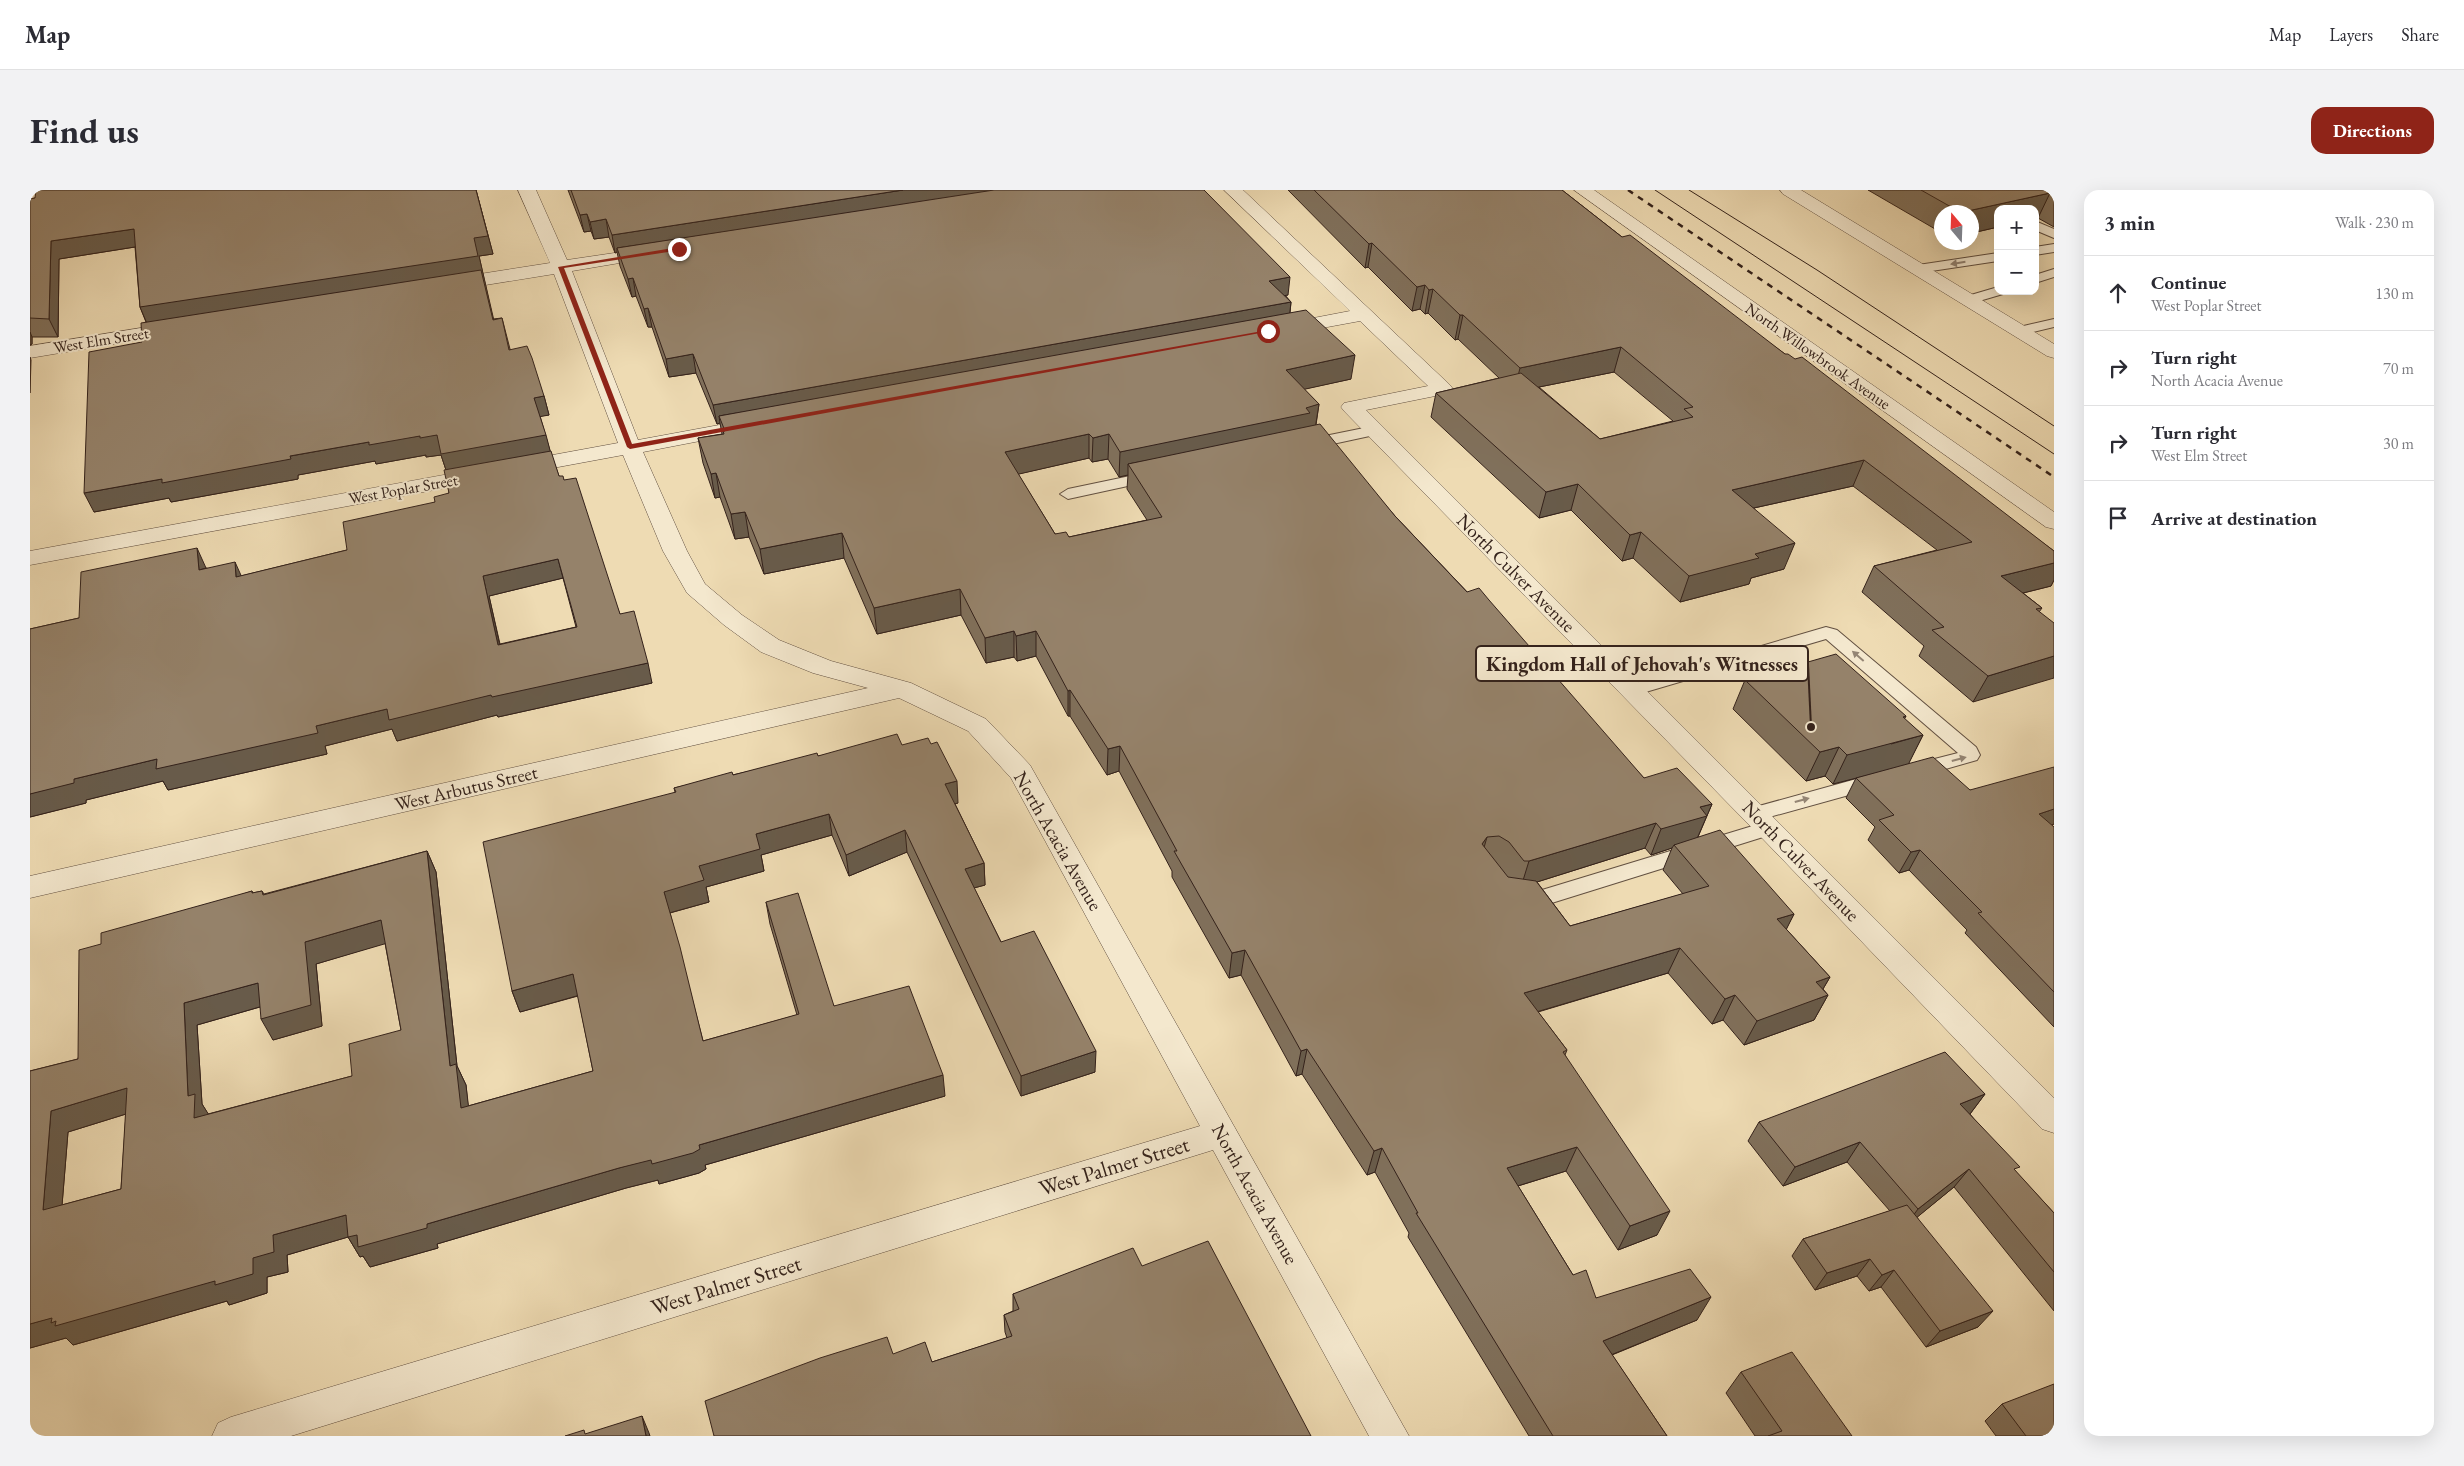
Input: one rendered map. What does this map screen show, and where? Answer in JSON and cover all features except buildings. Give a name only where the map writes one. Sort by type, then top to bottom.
[{"type":"street","points":[[30,198],[88,190]]},
{"type":"street","name":"North Acacia Avenue","points":[[527,190],[561,267],[630,447],[675,551],[695,588],[733,620],[770,646],[822,667],[902,689],[977,725],[1021,772],[1390,1436]]},
{"type":"street","name":"North Culver Avenue","points":[[1233,190],[1443,389],[1351,407],[1762,821],[2054,1119]]},
{"type":"street","name":"North Willowbrook Avenue","points":[[1583,190],[2054,522]]},
{"type":"street","points":[[1788,190],[2054,352]]},
{"type":"street","points":[[430,288],[671,250]]},
{"type":"street","points":[[1268,331],[1366,314]]},
{"type":"street","name":"West Elm Street","points":[[30,352],[196,325]]},
{"type":"street","name":"West Poplar Street","points":[[30,558],[780,420]]},
{"type":"street","name":"West Arbutus Street","points":[[30,887],[902,689]]},
{"type":"street","name":"West Palmer Street","points":[[231,1436],[1222,1133]]},
{"type":"lane","points":[[2039,227],[2054,234]]},
{"type":"lane","points":[[2039,250],[2054,248]]},
{"type":"lane","points":[[1918,269],[1994,258]]},
{"type":"lane","points":[[2039,278],[2054,273]]},
{"type":"lane","points":[[1969,300],[1994,292]]},
{"type":"lane","points":[[2020,331],[2054,323]]},
{"type":"lane","points":[[1290,448],[1374,431]]},
{"type":"lane","points":[[1068,494],[1165,474]]},
{"type":"lane","points":[[1503,889],[1509,895],[1542,898],[1762,821],[1967,758],[1970,755],[1969,752],[1835,636],[1826,633],[1632,690]]},
{"type":"tram line","points":[[1655,190],[2054,454]]},
{"type":"tram line","points":[[1689,190],[1817,270],[2054,426]]},
{"type":"railway","points":[[1628,190],[2054,477]]},
{"type":"place","name":"Kingdom Hall of Jehovah's Witnesses","points":[[1811,727]]},
{"type":"route","points":[[679,249],[561,267],[630,447],[1268,331]]}]
